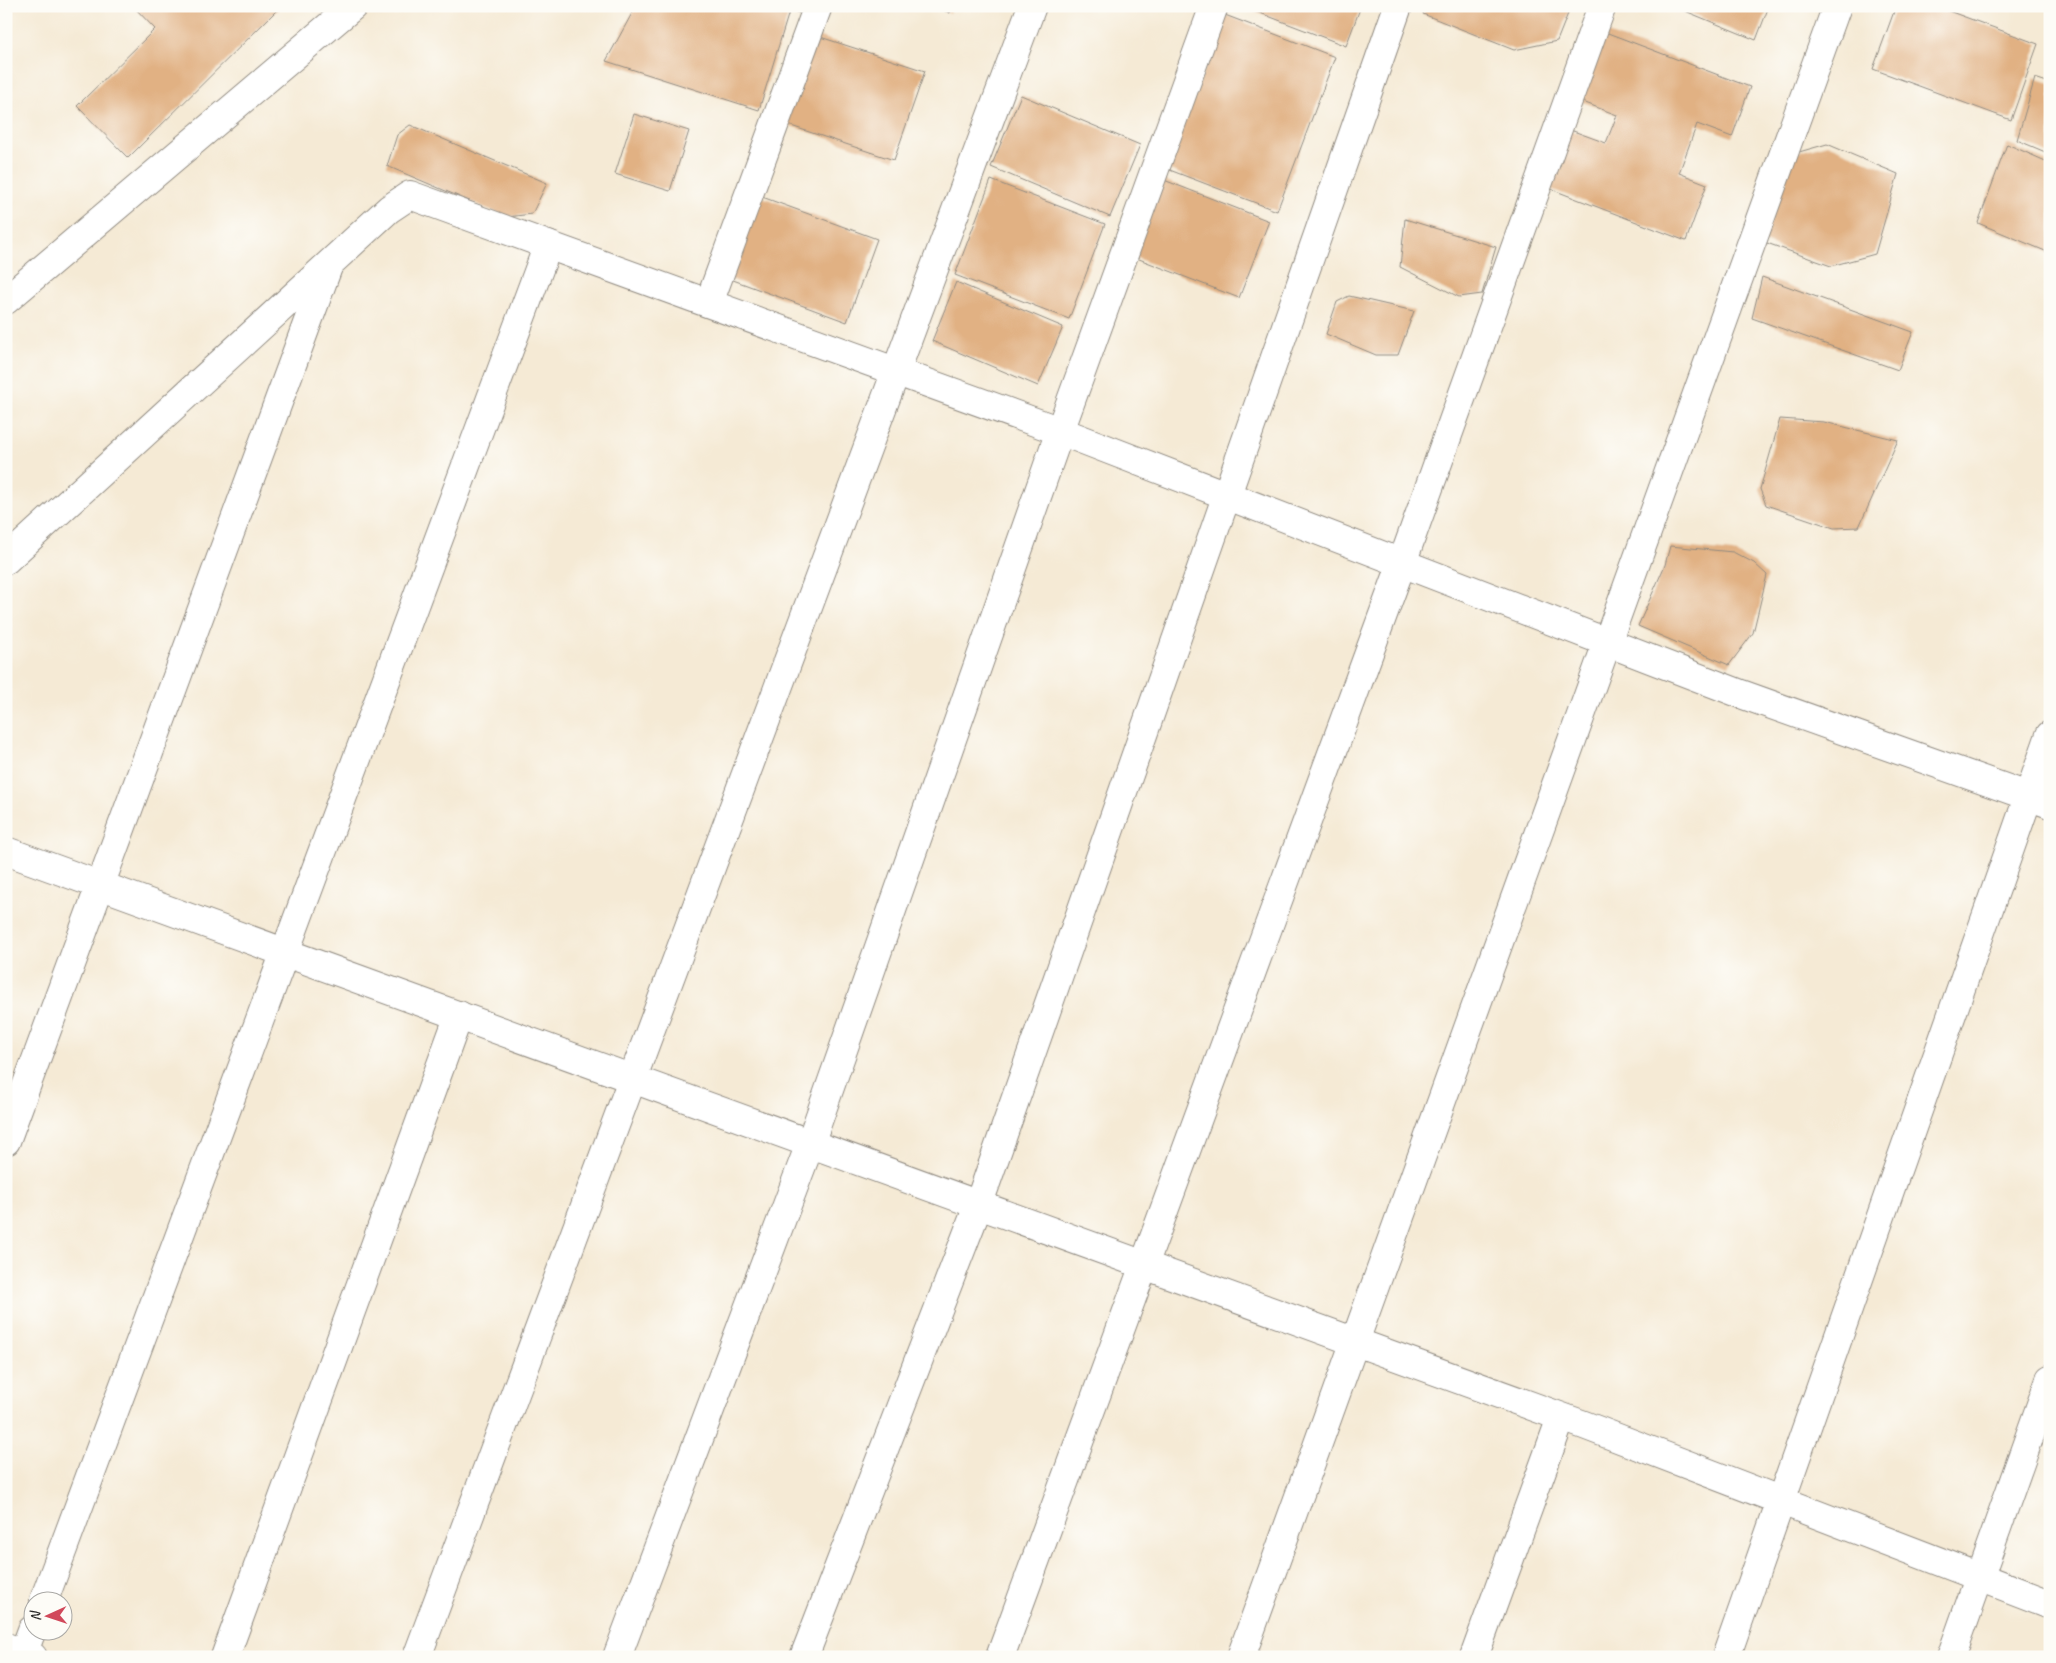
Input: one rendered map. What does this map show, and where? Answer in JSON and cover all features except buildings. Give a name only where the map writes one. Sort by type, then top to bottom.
[{"type":"street","points":[[6,300],[353,6]]},
{"type":"street","points":[[709,303],[818,6]]},
{"type":"street","points":[[417,1657],[1032,6]]},
{"type":"street","points":[[617,1657],[810,1144],[1060,430],[1214,6]]},
{"type":"street","points":[[804,1657],[978,1206],[1398,6]]},
{"type":"street","points":[[1000,1657],[1402,563],[1602,6]]},
{"type":"street","points":[[1241,1657],[1837,6]]},
{"type":"street","points":[[6,560],[389,209],[410,195],[1060,430],[1750,698],[2039,800]]},
{"type":"street","points":[[48,1590],[548,245]]},
{"type":"street","points":[[6,1141],[330,264]]},
{"type":"street","points":[[1726,1657],[1781,1502],[2039,800],[2050,735]]},
{"type":"street","points":[[6,851],[1561,1418],[2050,1604]]},
{"type":"street","points":[[224,1657],[459,1016]]},
{"type":"street","points":[[1951,1657],[2050,1379]]},
{"type":"street","points":[[1474,1657],[1561,1418]]}]
